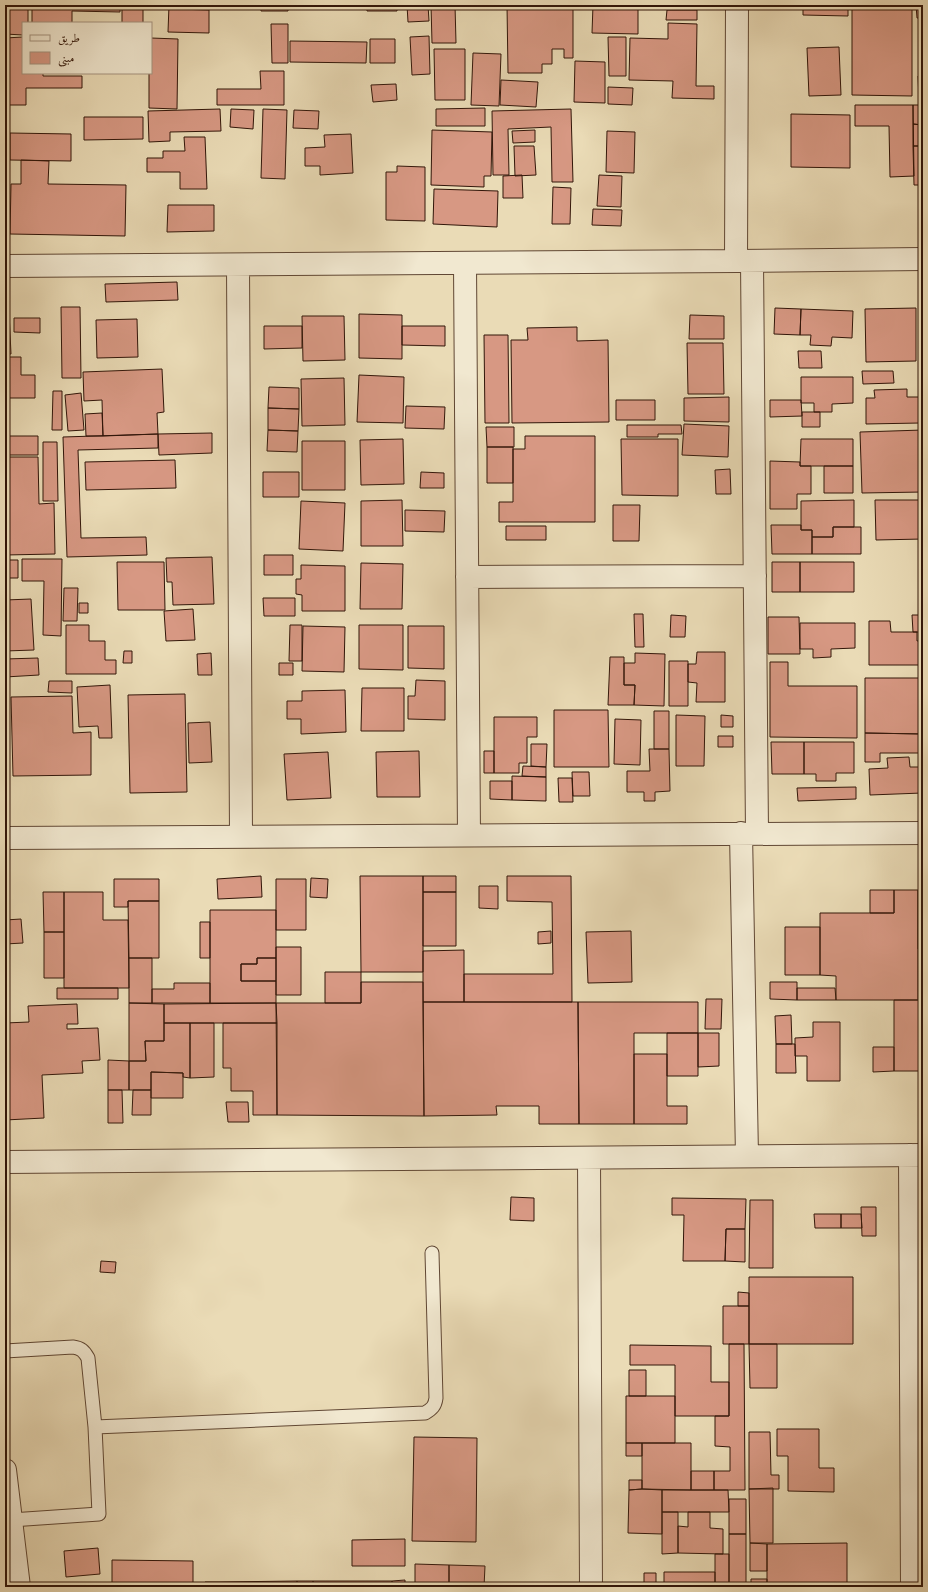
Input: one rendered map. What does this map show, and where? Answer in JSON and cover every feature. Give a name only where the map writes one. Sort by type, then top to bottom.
[{"type":"street","points":[[737,5],[755,576],[749,834],[747,1156]]},
{"type":"street","points":[[5,266],[465,264],[923,259]]},
{"type":"street","points":[[238,264],[241,836]]},
{"type":"street","points":[[465,264],[469,835]]},
{"type":"street","points":[[467,577],[755,576]]},
{"type":"street","points":[[5,838],[923,833]]},
{"type":"street","points":[[5,1162],[916,1155],[912,1587]]},
{"type":"street","points":[[589,1158],[591,1587]]},
{"type":"street","points":[[5,1470],[19,1587]]},
{"type":"lane","points":[[95,1427],[425,1413],[431,1410],[435,1405],[436,1398],[432,1254]]},
{"type":"lane","points":[[5,1351],[73,1347],[79,1348],[85,1352],[89,1364],[95,1427],[99,1514],[11,1520]]},
{"type":"building","points":[[5,5],[28,5],[28,22],[22,22],[22,35],[5,34]]},
{"type":"building","points":[[32,5],[120,5],[120,12],[72,11],[72,22],[32,22]]},
{"type":"building","points":[[122,5],[143,5],[143,22],[122,22]]},
{"type":"building","points":[[169,5],[175,5],[175,9],[209,10],[209,33],[168,32]]},
{"type":"building","points":[[261,5],[288,5],[288,11],[261,11]]},
{"type":"building","points":[[367,5],[397,5],[397,11],[367,11]]},
{"type":"building","points":[[407,5],[428,5],[429,21],[408,22]]},
{"type":"building","points":[[431,5],[455,5],[456,43],[432,43]]},
{"type":"building","points":[[507,5],[573,5],[573,58],[564,58],[564,49],[552,49],[552,64],[542,64],[542,73],[508,73]]},
{"type":"building","points":[[593,5],[638,5],[638,34],[592,33]]},
{"type":"building","points":[[803,5],[848,5],[848,16],[803,15]]},
{"type":"building","points":[[852,5],[912,5],[912,96],[852,95]]},
{"type":"building","points":[[916,5],[923,5],[923,18],[917,18]]},
{"type":"building","points":[[667,10],[697,10],[697,20],[666,20]]},
{"type":"building","points":[[668,23],[697,24],[696,86],[714,86],[714,99],[672,98],[673,81],[629,80],[630,38],[668,39]]},
{"type":"building","points":[[271,24],[288,24],[288,63],[272,63]]},
{"type":"building","points":[[429,36],[430,74],[412,75],[410,37]]},
{"type":"building","points":[[22,37],[22,74],[43,74],[43,76],[82,76],[82,88],[26,88],[26,105],[5,105],[5,38]]},
{"type":"building","points":[[608,37],[626,37],[626,76],[609,76]]},
{"type":"building","points":[[152,38],[178,39],[177,109],[149,108],[149,74],[152,74]]},
{"type":"building","points":[[370,39],[395,39],[395,63],[370,63]]},
{"type":"building","points":[[290,41],[367,42],[366,63],[290,62]]},
{"type":"building","points":[[839,47],[841,95],[809,96],[807,48]]},
{"type":"building","points":[[434,49],[465,49],[465,100],[435,100]]},
{"type":"building","points":[[473,53],[501,54],[499,106],[471,105]]},
{"type":"building","points":[[575,61],[605,62],[605,103],[574,102]]},
{"type":"building","points":[[260,71],[284,71],[284,105],[217,105],[217,89],[261,89]]},
{"type":"building","points":[[918,76],[923,76],[923,99],[919,99]]},
{"type":"building","points":[[501,80],[538,82],[536,107],[500,105]]},
{"type":"building","points":[[396,84],[397,100],[373,102],[371,85]]},
{"type":"building","points":[[608,87],[633,88],[632,105],[608,104]]},
{"type":"building","points":[[855,105],[913,105],[914,176],[890,177],[889,126],[855,126]]},
{"type":"building","points":[[913,105],[923,105],[923,125],[913,124]]},
{"type":"building","points":[[485,108],[485,126],[436,126],[436,109]]},
{"type":"building","points":[[220,109],[221,131],[170,132],[170,141],[149,142],[148,111]]},
{"type":"building","points":[[231,109],[254,110],[253,129],[230,127]]},
{"type":"building","points":[[263,109],[287,110],[285,179],[261,178]]},
{"type":"building","points":[[571,109],[573,182],[552,182],[551,127],[508,129],[509,175],[493,175],[492,111]]},
{"type":"building","points":[[294,110],[319,111],[318,129],[293,128]]},
{"type":"building","points":[[791,114],[850,115],[850,168],[791,167]]},
{"type":"building","points":[[84,117],[143,117],[143,139],[84,140]]},
{"type":"building","points":[[913,124],[923,125],[923,146],[913,146]]},
{"type":"building","points":[[432,130],[492,132],[491,176],[484,176],[484,187],[431,185]]},
{"type":"building","points":[[535,130],[535,142],[513,143],[512,131]]},
{"type":"building","points":[[607,131],[635,132],[634,173],[606,172]]},
{"type":"building","points":[[10,133],[71,134],[71,161],[10,160]]},
{"type":"building","points":[[351,134],[353,173],[320,175],[320,166],[305,166],[305,148],[325,147],[324,135]]},
{"type":"building","points":[[184,137],[205,137],[207,189],[180,189],[180,172],[147,172],[147,158],[163,158],[163,151],[185,151]]},
{"type":"building","points":[[514,146],[534,146],[536,175],[515,176]]},
{"type":"building","points":[[913,146],[923,146],[923,185],[914,185]]},
{"type":"building","points":[[21,160],[49,161],[48,184],[126,185],[125,236],[10,234],[11,184],[21,184]]},
{"type":"building","points":[[397,166],[425,167],[425,221],[386,220],[386,172],[397,172]]},
{"type":"building","points":[[522,175],[523,198],[503,198],[503,176]]},
{"type":"building","points":[[599,175],[622,176],[621,207],[597,206]]},
{"type":"building","points":[[553,187],[571,188],[570,224],[552,224]]},
{"type":"building","points":[[434,189],[498,191],[497,227],[433,224]]},
{"type":"building","points":[[168,205],[214,205],[214,231],[167,232]]},
{"type":"building","points":[[593,209],[622,210],[621,226],[592,225]]},
{"type":"building","points":[[177,282],[178,300],[106,302],[105,284]]},
{"type":"building","points":[[61,307],[80,307],[81,378],[62,378]]},
{"type":"building","points":[[775,308],[801,309],[800,335],[774,334]]},
{"type":"building","points":[[916,308],[916,361],[866,362],[865,309]]},
{"type":"building","points":[[801,309],[853,311],[852,338],[832,337],[831,346],[810,345],[811,335],[800,335]]},
{"type":"building","points":[[5,312],[9,312],[11,354],[5,354]]},
{"type":"building","points":[[359,314],[402,315],[402,359],[359,358]]},
{"type":"building","points":[[690,315],[724,316],[724,339],[689,339]]},
{"type":"building","points":[[302,316],[344,316],[345,360],[303,361]]},
{"type":"building","points":[[14,318],[40,318],[40,333],[14,332]]},
{"type":"building","points":[[137,319],[138,357],[97,358],[96,320]]},
{"type":"building","points":[[264,326],[302,326],[302,348],[264,349]]},
{"type":"building","points":[[402,326],[445,326],[445,346],[402,345]]},
{"type":"building","points":[[577,327],[577,341],[608,340],[609,422],[512,423],[511,340],[528,340],[527,328]]},
{"type":"building","points":[[484,335],[508,335],[509,423],[485,423]]},
{"type":"building","points":[[687,343],[723,343],[724,394],[688,394]]},
{"type":"building","points":[[798,351],[821,351],[822,368],[799,368]]},
{"type":"building","points":[[5,357],[21,357],[21,375],[35,375],[35,398],[5,398]]},
{"type":"building","points":[[162,369],[164,412],[157,413],[158,434],[103,436],[102,400],[84,401],[83,372]]},
{"type":"building","points":[[862,371],[893,371],[894,383],[863,384]]},
{"type":"building","points":[[359,375],[404,377],[403,423],[357,422]]},
{"type":"building","points":[[801,377],[853,377],[853,403],[832,404],[832,412],[814,412],[814,403],[801,403]]},
{"type":"building","points":[[344,378],[345,425],[302,426],[301,379]]},
{"type":"building","points":[[269,387],[299,388],[299,409],[268,408]]},
{"type":"building","points":[[907,389],[907,397],[920,397],[920,423],[866,424],[866,398],[875,398],[874,390]]},
{"type":"building","points":[[53,391],[62,391],[62,430],[52,430]]},
{"type":"building","points":[[81,393],[84,430],[68,431],[65,395]]},
{"type":"building","points":[[729,397],[729,422],[684,421],[684,398]]},
{"type":"building","points":[[616,400],[655,400],[655,420],[616,420]]},
{"type":"building","points":[[770,400],[801,400],[802,416],[770,417]]},
{"type":"building","points":[[406,406],[445,407],[444,429],[405,428]]},
{"type":"building","points":[[268,408],[299,409],[298,431],[268,430]]},
{"type":"building","points":[[802,412],[820,412],[820,427],[802,427]]},
{"type":"building","points":[[102,413],[103,436],[86,436],[85,414]]},
{"type":"building","points":[[920,415],[923,415],[923,430],[921,431]]},
{"type":"building","points":[[684,424],[729,426],[728,457],[682,455]]},
{"type":"building","points":[[627,425],[681,425],[682,434],[658,434],[658,437],[627,437]]},
{"type":"building","points":[[486,427],[514,427],[514,447],[487,447]]},
{"type":"building","points":[[268,430],[298,431],[297,452],[267,451]]},
{"type":"building","points":[[923,430],[923,492],[862,493],[860,432]]},
{"type":"building","points":[[212,433],[212,453],[159,455],[158,434]]},
{"type":"building","points":[[158,434],[158,448],[78,450],[81,538],[146,537],[147,555],[67,557],[63,437]]},
{"type":"building","points":[[5,436],[38,436],[38,455],[5,455]]},
{"type":"building","points":[[525,436],[595,436],[595,522],[499,522],[499,502],[513,502],[513,449],[525,449]]},
{"type":"building","points":[[403,439],[404,484],[361,485],[360,440]]},
{"type":"building","points":[[621,439],[678,439],[678,496],[622,495]]},
{"type":"building","points":[[801,439],[853,439],[853,466],[800,466]]},
{"type":"building","points":[[302,441],[345,441],[345,490],[302,490]]},
{"type":"building","points":[[43,442],[57,442],[58,501],[43,501]]},
{"type":"building","points":[[487,447],[513,447],[513,483],[487,483]]},
{"type":"building","points":[[5,457],[38,457],[39,504],[54,503],[55,554],[5,555]]},
{"type":"building","points":[[175,460],[176,488],[86,490],[85,462]]},
{"type":"building","points":[[770,461],[800,462],[800,466],[811,466],[811,494],[797,494],[797,509],[770,509]]},
{"type":"building","points":[[824,466],[853,466],[853,493],[824,493]]},
{"type":"building","points":[[730,469],[731,494],[716,494],[715,470]]},
{"type":"building","points":[[263,472],[299,472],[299,497],[263,497]]},
{"type":"building","points":[[421,472],[444,473],[444,488],[420,488]]},
{"type":"building","points":[[402,500],[403,546],[361,546],[361,501]]},
{"type":"building","points":[[854,500],[854,527],[833,527],[833,537],[812,537],[812,530],[801,530],[801,501]]},
{"type":"building","points":[[875,500],[923,500],[923,539],[876,540]]},
{"type":"building","points":[[301,501],[345,503],[343,551],[299,549]]},
{"type":"building","points":[[613,505],[640,505],[639,541],[613,541]]},
{"type":"building","points":[[405,510],[445,511],[444,532],[405,531]]},
{"type":"building","points":[[771,525],[801,525],[801,530],[812,530],[812,554],[772,554]]},
{"type":"building","points":[[506,526],[546,526],[546,540],[506,540]]},
{"type":"building","points":[[833,527],[861,527],[861,554],[812,554],[812,537],[833,537]]},
{"type":"building","points":[[264,555],[293,555],[293,575],[264,575]]},
{"type":"building","points":[[212,557],[214,604],[173,605],[172,582],[167,582],[166,558]]},
{"type":"building","points":[[22,559],[62,559],[61,636],[43,635],[44,581],[22,581]]},
{"type":"building","points":[[5,560],[18,560],[18,578],[5,578]]},
{"type":"building","points":[[117,562],[164,562],[165,610],[118,610]]},
{"type":"building","points":[[772,562],[800,562],[800,592],[772,592]]},
{"type":"building","points":[[800,562],[854,562],[854,592],[800,592]]},
{"type":"building","points":[[361,563],[403,564],[402,609],[360,609]]},
{"type":"building","points":[[301,565],[345,566],[345,611],[302,611],[302,595],[296,594],[296,579],[301,579]]},
{"type":"building","points":[[64,588],[78,588],[77,621],[63,621]]},
{"type":"building","points":[[263,598],[295,598],[295,616],[264,616]]},
{"type":"building","points":[[31,599],[34,650],[5,651],[5,600]]},
{"type":"building","points":[[79,603],[88,603],[88,613],[79,613]]},
{"type":"building","points":[[193,609],[195,640],[166,641],[164,611]]},
{"type":"building","points":[[634,614],[643,614],[644,647],[635,647]]},
{"type":"building","points":[[671,615],[686,616],[685,637],[670,637]]},
{"type":"building","points":[[912,615],[923,615],[923,632],[913,632]]},
{"type":"building","points":[[768,617],[799,617],[800,654],[768,654]]},
{"type":"building","points":[[869,621],[890,621],[891,632],[917,632],[917,641],[923,640],[923,665],[869,665]]},
{"type":"building","points":[[800,623],[855,623],[855,648],[831,649],[831,657],[813,658],[813,649],[800,649]]},
{"type":"building","points":[[66,625],[89,625],[89,641],[105,641],[105,660],[116,660],[116,674],[66,674]]},
{"type":"building","points":[[290,625],[302,625],[302,661],[289,661]]},
{"type":"building","points":[[359,625],[403,625],[403,670],[359,669]]},
{"type":"building","points":[[303,626],[345,627],[344,672],[302,671]]},
{"type":"building","points":[[408,626],[444,626],[444,669],[408,668]]},
{"type":"building","points":[[124,651],[132,651],[132,663],[123,663]]},
{"type":"building","points":[[697,652],[725,652],[725,702],[696,702],[697,683],[688,682],[688,664],[696,664]]},
{"type":"building","points":[[211,653],[212,675],[198,675],[197,654]]},
{"type":"building","points":[[635,653],[665,654],[664,706],[634,705],[635,685],[624,685],[624,663],[635,663]]},
{"type":"building","points":[[610,657],[624,657],[624,685],[635,685],[634,705],[608,705]]},
{"type":"building","points":[[38,658],[39,675],[5,677],[5,659]]},
{"type":"building","points":[[669,661],[688,661],[688,706],[669,706]]},
{"type":"building","points":[[770,662],[788,662],[788,686],[857,686],[857,738],[770,737]]},
{"type":"building","points":[[279,663],[293,663],[293,675],[279,675]]},
{"type":"building","points":[[865,678],[923,678],[923,734],[865,733]]},
{"type":"building","points":[[416,680],[445,681],[445,720],[408,719],[408,696],[415,696]]},
{"type":"building","points":[[49,681],[72,681],[72,693],[48,692]]},
{"type":"building","points":[[110,685],[112,738],[99,738],[98,726],[79,727],[77,687]]},
{"type":"building","points":[[362,688],[404,688],[404,731],[361,731]]},
{"type":"building","points":[[345,690],[346,732],[301,734],[301,719],[287,719],[287,701],[302,701],[302,691]]},
{"type":"building","points":[[185,694],[187,792],[130,793],[128,695]]},
{"type":"building","points":[[72,696],[73,733],[91,732],[91,775],[13,776],[11,697]]},
{"type":"building","points":[[554,710],[608,710],[609,767],[554,767]]},
{"type":"building","points":[[654,711],[669,711],[669,749],[654,749]]},
{"type":"building","points":[[676,715],[705,716],[704,766],[676,766]]},
{"type":"building","points":[[721,715],[733,716],[733,727],[721,727]]},
{"type":"building","points":[[494,717],[537,717],[537,737],[527,737],[527,763],[519,763],[519,773],[494,773]]},
{"type":"building","points":[[615,719],[641,720],[640,765],[614,764]]},
{"type":"building","points":[[210,722],[212,762],[189,763],[188,723]]},
{"type":"building","points":[[865,733],[923,734],[923,753],[880,753],[880,762],[865,762]]},
{"type":"building","points":[[718,736],[733,736],[733,747],[718,747]]},
{"type":"building","points":[[771,742],[804,742],[804,774],[772,774]]},
{"type":"building","points":[[804,742],[854,742],[854,773],[836,773],[836,781],[816,781],[816,774],[804,774]]},
{"type":"building","points":[[531,744],[547,744],[546,767],[531,766]]},
{"type":"building","points":[[649,749],[669,749],[670,791],[655,792],[655,801],[644,801],[644,792],[627,792],[627,771],[650,771]]},
{"type":"building","points":[[419,751],[420,797],[377,797],[376,752]]},
{"type":"building","points":[[484,751],[494,751],[494,773],[484,773]]},
{"type":"building","points":[[328,752],[331,798],[287,800],[284,754]]},
{"type":"building","points":[[909,757],[910,767],[921,767],[922,793],[870,795],[869,769],[888,768],[887,758]]},
{"type":"building","points":[[523,766],[546,767],[546,777],[522,776]]},
{"type":"building","points":[[572,772],[589,772],[590,796],[573,796]]},
{"type":"building","points":[[512,776],[546,777],[546,801],[512,800]]},
{"type":"building","points":[[558,778],[572,778],[573,802],[559,802]]},
{"type":"building","points":[[490,781],[512,781],[512,800],[490,799]]},
{"type":"building","points":[[856,787],[856,799],[798,801],[797,788]]},
{"type":"building","points":[[261,876],[262,897],[218,899],[217,879]]},
{"type":"building","points":[[360,876],[423,876],[423,972],[361,972]]},
{"type":"building","points":[[423,876],[456,876],[456,892],[423,892]]},
{"type":"building","points":[[507,876],[571,876],[572,1002],[464,1002],[464,974],[553,974],[552,902],[507,901]]},
{"type":"building","points":[[311,878],[328,879],[327,898],[310,897]]},
{"type":"building","points":[[114,879],[159,879],[159,901],[128,901],[128,907],[114,907]]},
{"type":"building","points":[[276,879],[306,879],[306,930],[276,930]]},
{"type":"building","points":[[479,886],[498,886],[498,909],[479,908]]},
{"type":"building","points":[[870,890],[894,890],[894,913],[870,913]]},
{"type":"building","points":[[894,890],[918,890],[918,1000],[836,1000],[836,976],[820,975],[820,913],[894,913]]},
{"type":"building","points":[[918,890],[923,890],[923,949],[918,949]]},
{"type":"building","points":[[43,892],[64,892],[64,932],[44,932]]},
{"type":"building","points":[[64,892],[103,892],[103,920],[128,920],[129,988],[64,988]]},
{"type":"building","points":[[423,892],[456,892],[456,946],[423,946]]},
{"type":"building","points":[[128,901],[159,901],[159,958],[129,958]]},
{"type":"building","points":[[210,910],[276,910],[276,958],[257,958],[257,964],[241,964],[241,981],[276,981],[276,1003],[210,1003]]},
{"type":"building","points":[[21,919],[23,943],[5,944],[5,920]]},
{"type":"building","points":[[200,922],[210,922],[210,958],[200,958]]},
{"type":"building","points":[[785,927],[820,927],[820,975],[785,975]]},
{"type":"building","points":[[551,931],[551,943],[538,944],[538,932]]},
{"type":"building","points":[[631,931],[632,982],[588,983],[586,932]]},
{"type":"building","points":[[44,932],[64,932],[64,978],[44,978]]},
{"type":"building","points":[[276,947],[301,947],[301,995],[276,995]]},
{"type":"building","points":[[464,950],[464,1002],[423,1002],[423,951]]},
{"type":"building","points":[[129,958],[152,958],[152,1003],[129,1003]]},
{"type":"building","points":[[257,958],[276,958],[276,981],[241,981],[241,964],[257,964]]},
{"type":"building","points":[[325,972],[361,972],[361,1003],[325,1003]]},
{"type":"building","points":[[361,982],[423,982],[424,1116],[277,1115],[276,1003],[361,1003]]},
{"type":"building","points":[[770,982],[797,982],[797,1000],[770,999]]},
{"type":"building","points":[[174,983],[210,983],[210,1003],[152,1003],[152,989],[174,989]]},
{"type":"building","points":[[57,988],[118,988],[118,999],[57,999]]},
{"type":"building","points":[[797,988],[835,988],[836,1000],[797,1000]]},
{"type":"building","points":[[706,999],[722,999],[721,1029],[705,1029]]},
{"type":"building","points":[[894,1000],[923,1000],[923,1071],[894,1071]]},
{"type":"building","points":[[423,1002],[578,1002],[579,1124],[539,1124],[539,1106],[496,1106],[497,1115],[424,1116]]},
{"type":"building","points":[[578,1002],[698,1002],[698,1033],[634,1033],[634,1124],[579,1124]]},
{"type":"building","points":[[129,1003],[164,1004],[164,1041],[145,1041],[146,1061],[129,1061]]},
{"type":"building","points":[[276,1003],[277,1023],[164,1023],[164,1004]]},
{"type":"building","points":[[77,1004],[78,1024],[67,1024],[67,1029],[98,1028],[100,1060],[82,1061],[83,1073],[42,1075],[44,1118],[5,1120],[5,1023],[29,1022],[28,1006]]},
{"type":"building","points":[[791,1015],[792,1044],[776,1044],[775,1016]]},
{"type":"building","points":[[813,1022],[840,1022],[840,1081],[807,1081],[807,1056],[795,1056],[795,1038],[813,1037]]},
{"type":"building","points":[[164,1023],[190,1023],[190,1078],[183,1077],[183,1073],[151,1072],[151,1090],[129,1090],[129,1061],[146,1061],[145,1041],[164,1041]]},
{"type":"building","points":[[190,1023],[214,1023],[214,1077],[190,1078]]},
{"type":"building","points":[[223,1023],[277,1023],[277,1115],[253,1115],[253,1091],[231,1091],[231,1068],[223,1068]]},
{"type":"building","points":[[667,1033],[698,1033],[698,1076],[667,1076]]},
{"type":"building","points":[[698,1033],[719,1033],[719,1066],[698,1067]]},
{"type":"building","points":[[776,1044],[795,1044],[796,1073],[776,1073]]},
{"type":"building","points":[[873,1047],[894,1047],[894,1071],[873,1072]]},
{"type":"building","points":[[634,1054],[667,1054],[667,1106],[687,1106],[687,1124],[634,1124]]},
{"type":"building","points":[[108,1060],[129,1061],[129,1090],[108,1090]]},
{"type":"building","points":[[151,1072],[183,1073],[183,1098],[151,1098]]},
{"type":"building","points":[[108,1090],[122,1090],[123,1123],[108,1123]]},
{"type":"building","points":[[133,1090],[151,1090],[151,1115],[132,1115]]},
{"type":"building","points":[[226,1102],[248,1102],[249,1122],[228,1122]]},
{"type":"building","points":[[511,1197],[534,1198],[534,1221],[510,1220]]},
{"type":"building","points":[[672,1198],[746,1199],[745,1229],[726,1229],[725,1261],[683,1261],[684,1215],[672,1215]]},
{"type":"building","points":[[750,1200],[773,1200],[773,1268],[749,1268]]},
{"type":"building","points":[[861,1207],[876,1207],[876,1236],[862,1236]]},
{"type":"building","points":[[814,1214],[841,1214],[841,1228],[815,1228]]},
{"type":"building","points":[[841,1214],[861,1214],[862,1228],[841,1228]]},
{"type":"building","points":[[726,1229],[745,1229],[745,1262],[725,1261]]},
{"type":"building","points":[[101,1261],[116,1262],[115,1273],[100,1272]]},
{"type":"building","points":[[749,1277],[853,1277],[853,1344],[749,1344]]},
{"type":"building","points":[[738,1292],[749,1293],[749,1306],[738,1306]]},
{"type":"building","points":[[723,1306],[749,1306],[749,1344],[723,1344]]},
{"type":"building","points":[[729,1344],[744,1344],[745,1490],[714,1490],[714,1471],[730,1471],[730,1447],[715,1446],[715,1416],[729,1416]]},
{"type":"building","points":[[749,1344],[777,1344],[777,1388],[750,1388]]},
{"type":"building","points":[[630,1345],[711,1346],[711,1382],[729,1382],[729,1416],[675,1416],[675,1365],[630,1365]]},
{"type":"building","points":[[629,1370],[646,1370],[646,1396],[629,1396]]},
{"type":"building","points":[[626,1396],[675,1396],[675,1443],[626,1443]]},
{"type":"building","points":[[777,1429],[819,1429],[819,1468],[834,1468],[834,1492],[788,1491],[788,1456],[777,1456]]},
{"type":"building","points":[[749,1432],[770,1432],[771,1475],[779,1475],[779,1489],[749,1489]]},
{"type":"building","points":[[414,1437],[477,1438],[476,1542],[412,1541]]},
{"type":"building","points":[[626,1443],[642,1443],[642,1456],[626,1456]]},
{"type":"building","points":[[642,1443],[691,1443],[691,1490],[642,1489]]},
{"type":"building","points":[[691,1471],[714,1471],[714,1490],[691,1490]]},
{"type":"building","points":[[629,1480],[642,1480],[642,1489],[629,1490]]},
{"type":"building","points":[[773,1488],[773,1543],[750,1543],[749,1489]]},
{"type":"building","points":[[629,1490],[662,1490],[662,1534],[628,1533]]},
{"type":"building","points":[[662,1490],[728,1490],[729,1512],[662,1512]]},
{"type":"building","points":[[729,1499],[746,1499],[746,1534],[729,1534]]},
{"type":"building","points":[[662,1512],[678,1512],[678,1553],[662,1554]]},
{"type":"building","points":[[688,1512],[710,1512],[710,1528],[723,1529],[723,1554],[678,1553],[678,1526],[688,1527]]},
{"type":"building","points":[[729,1534],[746,1534],[746,1587],[729,1587]]},
{"type":"building","points":[[405,1539],[405,1566],[352,1566],[352,1540]]},
{"type":"building","points":[[750,1543],[767,1544],[767,1571],[750,1571]]},
{"type":"building","points":[[847,1543],[847,1587],[767,1587],[767,1544]]},
{"type":"building","points":[[98,1548],[100,1574],[66,1577],[64,1551]]},
{"type":"building","points":[[715,1554],[729,1554],[729,1587],[715,1587]]},
{"type":"building","points":[[112,1560],[193,1561],[193,1587],[112,1587]]},
{"type":"building","points":[[415,1564],[449,1565],[449,1587],[415,1587]]},
{"type":"building","points":[[449,1565],[485,1566],[484,1587],[449,1587]]},
{"type":"building","points":[[664,1572],[715,1572],[715,1587],[664,1587]]},
{"type":"building","points":[[644,1573],[656,1573],[656,1587],[644,1587]]},
{"type":"building","points":[[751,1579],[767,1579],[767,1587],[751,1587]]},
{"type":"building","points":[[405,1580],[405,1587],[392,1587],[392,1581]]},
{"type":"building","points":[[297,1581],[297,1587],[219,1587],[219,1582]]},
{"type":"building","points":[[297,1581],[313,1581],[313,1587],[297,1587]]},
{"type":"building","points":[[313,1581],[392,1581],[392,1587],[313,1587]]},
{"type":"building","points":[[205,1582],[219,1582],[219,1587],[205,1587]]}]
